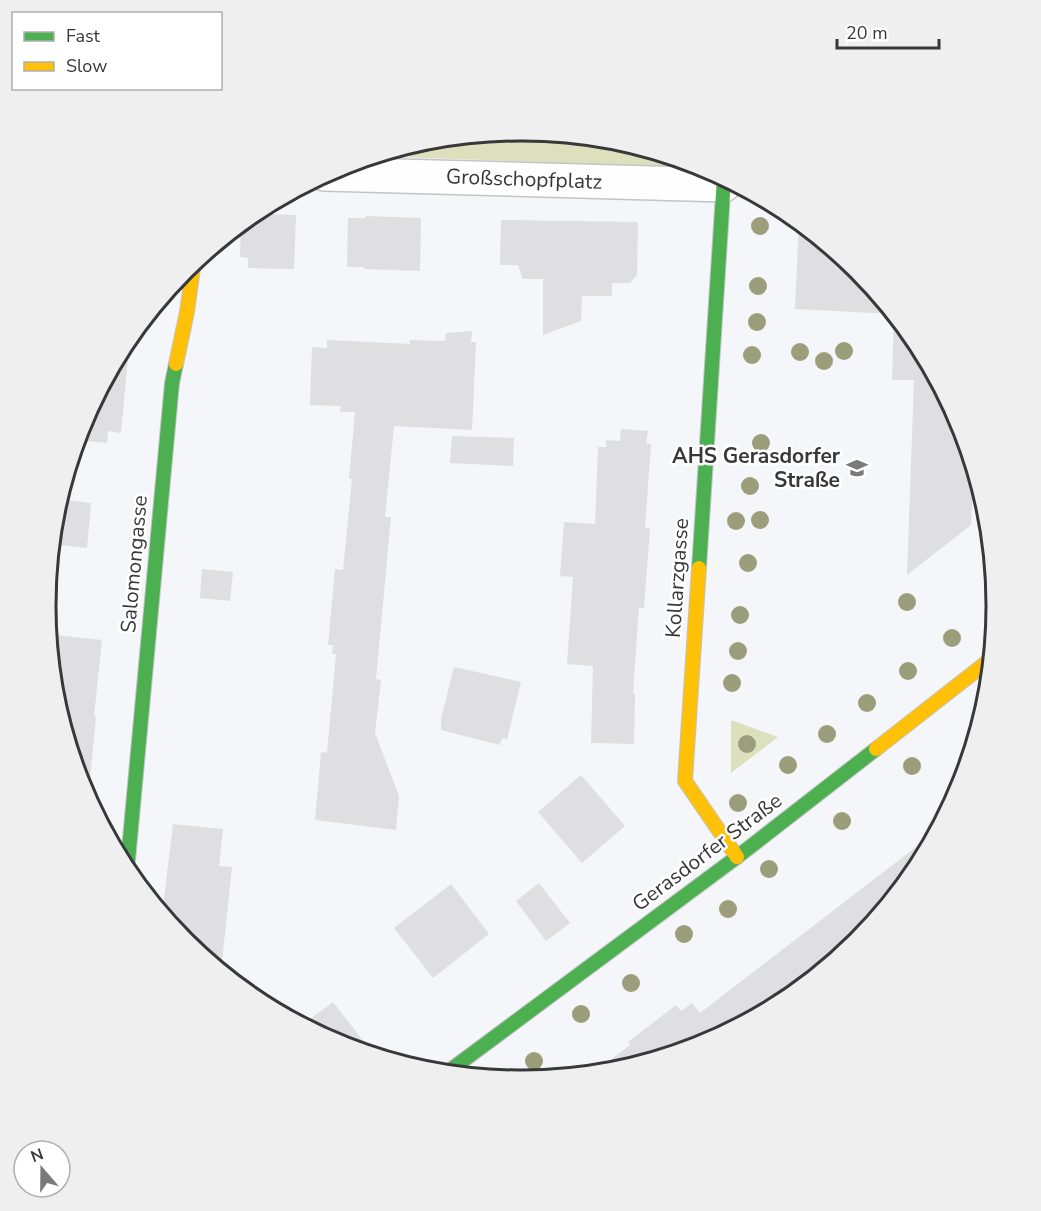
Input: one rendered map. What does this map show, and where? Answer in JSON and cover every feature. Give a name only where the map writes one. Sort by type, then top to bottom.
[{"type":"street","name":"Großschopfplatz","points":[[347,174],[709,181]]},
{"type":"street","name":"Kollarzgasse","points":[[724,187],[685,782],[737,857]]},
{"type":"street","name":"Salomongasse","points":[[128,855],[172,383],[188,312],[192,277]]},
{"type":"street","name":"Gerasdorfer Straße","points":[[455,1066],[737,857],[982,666]]},
{"type":"green space","points":[[490,141],[551,141],[611,149],[680,169],[573,170],[538,162],[397,157],[460,144]]},
{"type":"green space","points":[[731,720],[778,737],[731,773]]},
{"type":"building","points":[[269,214],[296,215],[294,269],[248,268],[248,258],[240,257],[241,234]]},
{"type":"building","points":[[366,216],[421,218],[420,271],[347,267],[348,218],[366,218]]},
{"type":"building","points":[[501,220],[638,222],[637,275],[630,283],[612,283],[612,296],[582,296],[581,321],[543,335],[543,279],[523,279],[518,265],[500,265]]},
{"type":"building","points":[[798,233],[849,277],[882,313],[795,309]]},
{"type":"building","points":[[894,328],[938,400],[961,456],[973,496],[971,525],[907,575],[914,380],[892,380]]},
{"type":"building","points":[[472,331],[471,342],[476,342],[472,430],[394,426],[385,517],[391,517],[376,679],[381,680],[375,733],[399,796],[396,830],[315,820],[321,752],[327,753],[336,654],[332,654],[333,645],[328,645],[335,569],[343,570],[352,479],[349,479],[355,412],[340,412],[341,406],[310,405],[312,347],[327,348],[327,340],[410,344],[410,340],[445,341],[446,333]]},
{"type":"building","points":[[128,357],[121,433],[108,431],[107,443],[86,441],[103,400]]},
{"type":"building","points":[[621,429],[648,431],[646,443],[651,444],[645,528],[650,528],[644,609],[639,607],[633,694],[635,694],[634,744],[591,743],[593,666],[567,664],[573,577],[560,576],[564,522],[595,524],[598,447],[606,447],[606,440],[620,441]]},
{"type":"building","points":[[452,436],[514,438],[513,466],[450,463]]},
{"type":"building","points":[[67,500],[91,503],[87,548],[59,545]]},
{"type":"building","points":[[202,569],[233,572],[230,601],[200,598]]},
{"type":"building","points":[[56,635],[102,640],[94,716],[96,717],[90,780],[71,726],[59,666]]},
{"type":"building","points":[[454,667],[521,682],[507,740],[502,738],[500,745],[441,730],[441,719]]},
{"type":"building","points":[[581,775],[625,826],[582,863],[538,812]]},
{"type":"building","points":[[173,824],[223,829],[219,866],[232,867],[222,962],[163,903]]},
{"type":"building","points":[[919,845],[889,889],[870,912],[827,955],[779,992],[726,1023],[698,1035],[641,1055],[607,1063],[630,1045],[628,1042],[676,1005],[681,1011],[692,1003],[700,1013]]},
{"type":"building","points":[[539,883],[570,923],[546,941],[516,901]]},
{"type":"building","points":[[451,884],[489,934],[433,978],[394,928]]},
{"type":"building","points":[[333,1002],[366,1044],[343,1035],[309,1020]]},
{"type":"traffic: fast","points":[[699,568],[723,187]]},
{"type":"traffic: fast","points":[[128,855],[172,383],[176,364]]},
{"type":"traffic: fast","points":[[455,1066],[737,857],[876,749]]},
{"type":"traffic: slow","points":[[176,364],[192,277]]},
{"type":"traffic: slow","points":[[699,568],[685,781],[737,857]]},
{"type":"traffic: slow","points":[[876,749],[982,666]]},
{"type":"place","name":"AHS Gerasdorfer Straße","points":[[857,468]]}]
